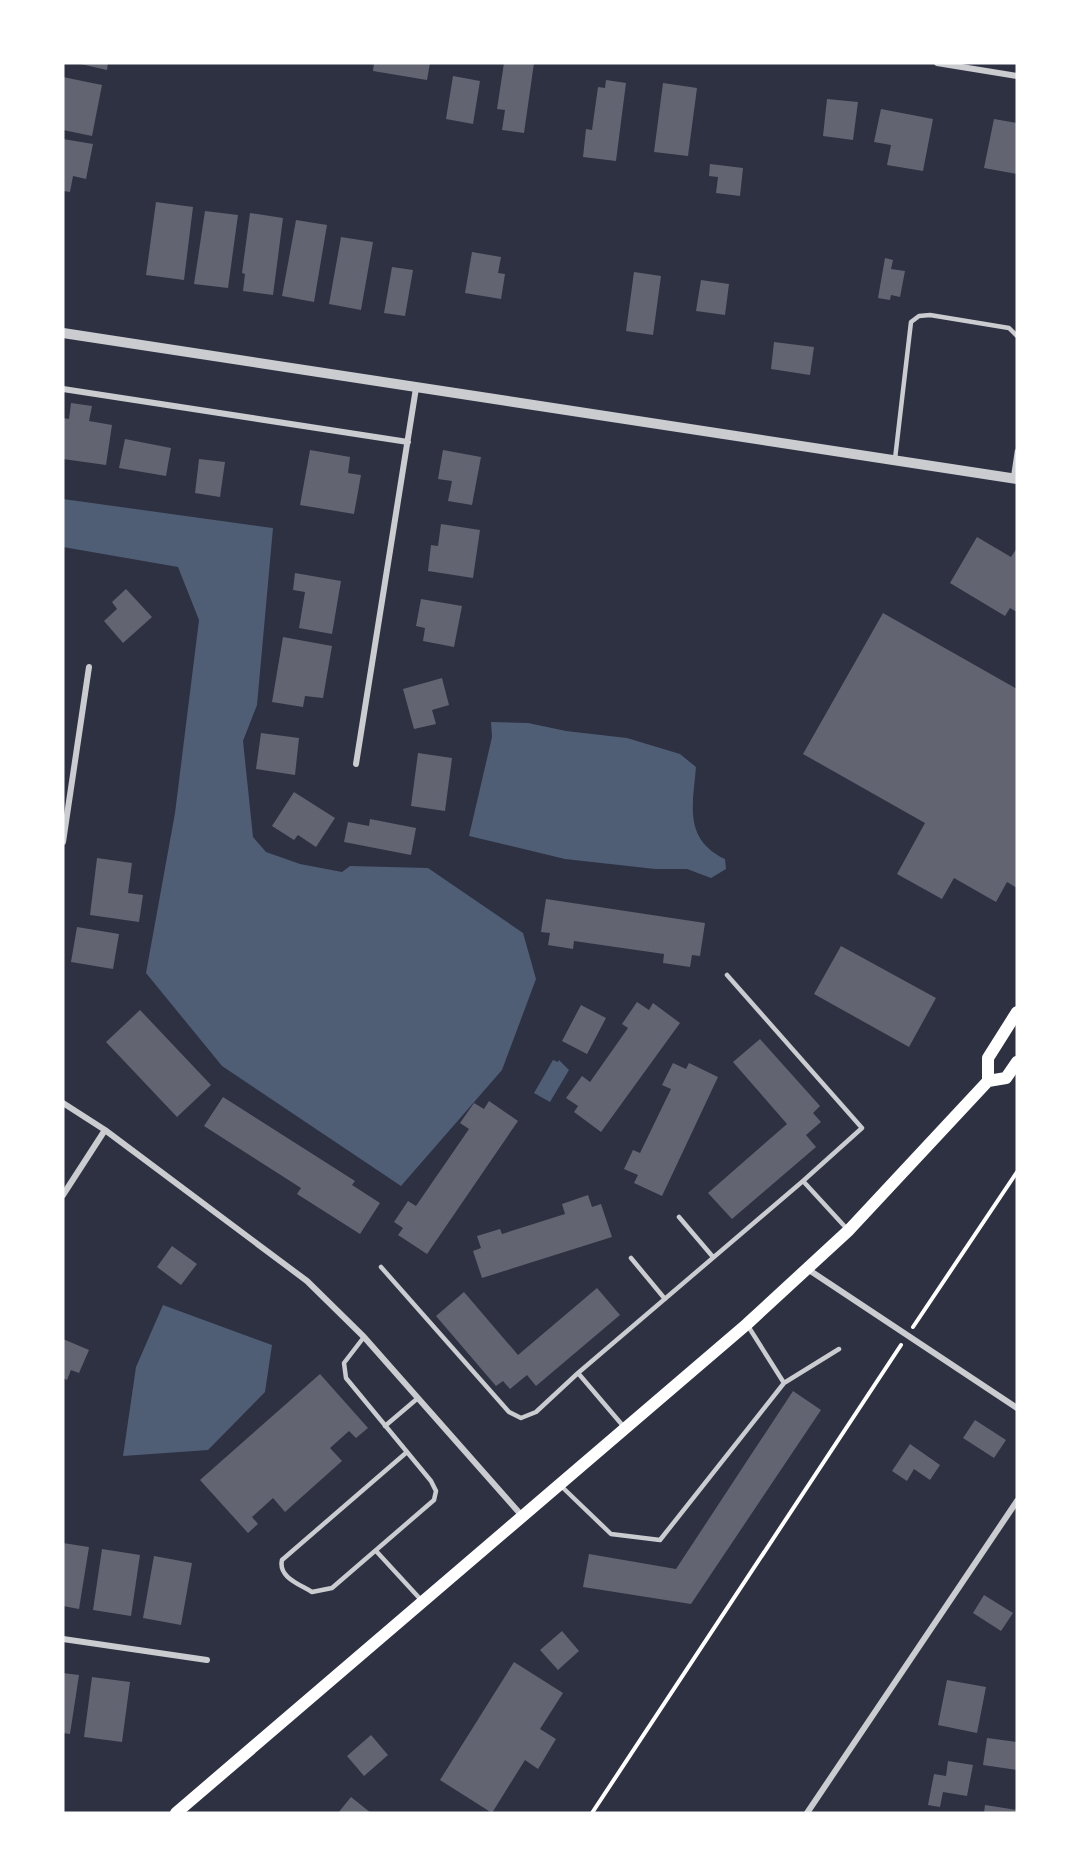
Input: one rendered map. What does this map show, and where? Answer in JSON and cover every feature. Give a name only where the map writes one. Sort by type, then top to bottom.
[{"type":"main road","points":[[988,1081],[988,1058],[1017,1012]]},
{"type":"main road","points":[[176,1813],[747,1324],[805,1268],[849,1230],[988,1081],[1006,1078],[1017,1062]]},
{"type":"street","points":[[937,63],[1017,76]]},
{"type":"street","points":[[63,333],[1015,478]]},
{"type":"street","points":[[356,764],[416,388]]},
{"type":"street","points":[[63,389],[408,442]]},
{"type":"street","points":[[63,842],[89,667]]},
{"type":"street","points":[[63,1103],[105,1130],[307,1281],[364,1337],[523,1517]]},
{"type":"street","points":[[63,1195],[105,1130]]},
{"type":"street","points":[[805,1268],[1017,1408]]},
{"type":"street","points":[[807,1813],[1017,1501]]},
{"type":"street","points":[[63,1639],[207,1660]]},
{"type":"lane","points":[[895,461],[911,322],[919,316],[930,315],[1010,328],[1017,336]]},
{"type":"lane","points":[[1015,478],[1017,451]]},
{"type":"lane","points":[[381,1267],[508,1412],[521,1418],[536,1412],[578,1372],[862,1128],[727,975]]},
{"type":"lane","points":[[803,1181],[849,1230]]},
{"type":"lane","points":[[679,1217],[713,1257]]},
{"type":"lane","points":[[631,1258],[664,1299]]},
{"type":"lane","points":[[747,1324],[784,1383]]},
{"type":"lane","points":[[364,1337],[344,1363],[343,1370],[346,1378],[431,1481],[436,1491],[434,1500],[377,1552],[332,1588],[312,1592],[283,1574],[280,1567],[282,1560],[407,1452]]},
{"type":"lane","points":[[560,1485],[611,1534],[660,1540],[784,1383],[839,1349]]},
{"type":"lane","points":[[578,1372],[626,1429]]},
{"type":"lane","points":[[385,1426],[418,1398]]},
{"type":"lane","points":[[377,1552],[423,1602]]},
{"type":"path","points":[[592,1813],[1017,1172]]},
{"type":"water","points":[[63,499],[273,528],[257,705],[243,741],[253,837],[266,852],[300,864],[342,872],[350,866],[428,868],[523,933],[536,979],[502,1070],[401,1186],[222,1066],[146,973],[175,813],[199,620],[178,567],[63,547]]},
{"type":"water","points":[[491,722],[528,723],[566,731],[627,738],[680,754],[696,767],[693,807],[697,831],[702,841],[712,851],[725,859],[726,869],[711,878],[687,869],[655,869],[565,859],[469,836],[492,737]]},
{"type":"water","points":[[553,1060],[558,1062],[559,1060],[569,1070],[550,1102],[534,1093]]},
{"type":"water","points":[[163,1305],[272,1345],[265,1392],[208,1450],[123,1456],[136,1367]]},
{"type":"building","points":[[76,63],[108,63],[107,70]]},
{"type":"building","points":[[374,63],[430,63],[427,80],[373,71]]},
{"type":"building","points":[[504,63],[534,63],[524,133],[502,130],[505,110],[497,109]]},
{"type":"building","points":[[453,76],[480,81],[473,124],[446,119]]},
{"type":"building","points":[[63,77],[102,85],[92,136],[63,130]]},
{"type":"building","points":[[606,80],[626,83],[616,161],[583,157],[586,129],[592,130],[598,87],[605,88]]},
{"type":"building","points":[[663,83],[697,88],[688,156],[654,152]]},
{"type":"building","points":[[827,99],[858,102],[853,140],[823,136]]},
{"type":"building","points":[[881,109],[933,119],[923,171],[887,165],[891,145],[874,142]]},
{"type":"building","points":[[994,119],[1017,123],[1017,174],[984,168]]},
{"type":"building","points":[[63,139],[93,144],[86,179],[73,176],[70,192],[63,191]]},
{"type":"building","points":[[710,164],[743,168],[740,196],[716,193],[718,177],[709,176]]},
{"type":"building","points":[[156,202],[193,207],[184,280],[146,275]]},
{"type":"building","points":[[205,211],[238,215],[228,288],[194,284]]},
{"type":"building","points":[[250,213],[283,218],[273,295],[243,291],[245,274],[242,273]]},
{"type":"building","points":[[296,220],[327,225],[314,302],[282,296]]},
{"type":"building","points":[[341,237],[373,242],[361,310],[329,304]]},
{"type":"building","points":[[472,252],[501,257],[498,273],[505,274],[501,299],[465,293]]},
{"type":"building","points":[[885,258],[893,260],[891,269],[905,271],[900,297],[891,295],[890,300],[878,298]]},
{"type":"building","points":[[392,267],[413,270],[405,316],[384,313]]},
{"type":"building","points":[[634,272],[661,276],[653,335],[626,331]]},
{"type":"building","points":[[701,280],[729,284],[725,315],[696,311]]},
{"type":"building","points":[[774,342],[814,347],[810,375],[771,369]]},
{"type":"building","points":[[71,403],[92,406],[89,421],[112,425],[106,465],[63,459],[63,418],[69,419]]},
{"type":"building","points":[[125,439],[171,448],[166,476],[119,468]]},
{"type":"building","points":[[310,450],[350,457],[348,473],[361,475],[354,514],[300,505]]},
{"type":"building","points":[[443,450],[481,457],[472,505],[448,501],[452,481],[438,479]]},
{"type":"building","points":[[199,459],[225,462],[220,497],[195,493]]},
{"type":"building","points":[[441,524],[480,530],[473,578],[428,571],[431,545],[438,546]]},
{"type":"building","points":[[977,537],[1011,557],[1017,548],[1017,612],[1010,608],[1005,616],[950,583]]},
{"type":"building","points":[[295,573],[341,581],[332,634],[299,628],[305,592],[293,590]]},
{"type":"building","points":[[126,589],[152,617],[123,643],[104,621],[117,609],[112,602]]},
{"type":"building","points":[[421,599],[462,606],[454,647],[423,641],[425,628],[416,626]]},
{"type":"building","points":[[883,613],[1017,689],[1017,888],[1007,882],[996,902],[954,878],[942,899],[897,874],[925,823],[803,754]]},
{"type":"building","points":[[283,637],[332,646],[323,698],[305,696],[303,707],[272,702]]},
{"type":"building","points":[[442,678],[449,705],[432,710],[436,724],[414,729],[403,689]]},
{"type":"building","points":[[261,733],[299,738],[295,775],[256,769]]},
{"type":"building","points":[[418,753],[452,758],[445,811],[411,806]]},
{"type":"building","points":[[294,792],[335,818],[316,847],[298,835],[294,840],[272,826]]},
{"type":"building","points":[[370,819],[416,828],[411,855],[344,842],[348,822],[369,826]]},
{"type":"building","points":[[97,858],[132,863],[128,893],[143,895],[139,922],[90,915]]},
{"type":"building","points":[[546,899],[705,923],[700,956],[692,955],[690,967],[663,963],[664,954],[574,941],[573,949],[548,945],[550,933],[541,932]]},
{"type":"building","points":[[77,927],[119,934],[113,969],[71,962]]},
{"type":"building","points":[[841,946],[936,998],[909,1047],[814,994]]},
{"type":"building","points":[[637,1002],[649,1010],[653,1003],[680,1023],[601,1132],[574,1112],[578,1106],[566,1098],[582,1076],[590,1082],[628,1028],[622,1024]]},
{"type":"building","points":[[581,1005],[606,1018],[587,1054],[562,1041]]},
{"type":"building","points":[[140,1010],[211,1085],[177,1117],[106,1042]]},
{"type":"building","points":[[760,1039],[820,1106],[813,1113],[821,1122],[806,1135],[816,1147],[732,1219],[708,1193],[787,1124],[733,1062]]},
{"type":"building","points":[[673,1063],[686,1069],[689,1063],[718,1077],[662,1196],[634,1183],[638,1175],[624,1169],[633,1150],[640,1153],[671,1089],[662,1085]]},
{"type":"building","points":[[223,1097],[355,1181],[352,1185],[380,1203],[360,1234],[297,1194],[301,1188],[204,1126]]},
{"type":"building","points":[[489,1101],[518,1121],[427,1254],[398,1235],[403,1228],[394,1222],[408,1201],[416,1206],[469,1129],[460,1123],[474,1103],[484,1109]]},
{"type":"building","points":[[588,1195],[592,1207],[601,1204],[612,1237],[482,1278],[473,1251],[481,1248],[477,1236],[500,1229],[502,1234],[565,1214],[562,1204]]},
{"type":"building","points":[[172,1246],[197,1264],[181,1285],[157,1267]]},
{"type":"building","points":[[597,1288],[620,1315],[536,1386],[527,1375],[510,1389],[503,1381],[496,1386],[436,1316],[464,1292],[518,1355]]},
{"type":"building","points":[[63,1339],[89,1350],[79,1373],[71,1370],[67,1380],[63,1378]]},
{"type":"building","points":[[320,1374],[368,1428],[356,1438],[349,1431],[330,1448],[342,1461],[285,1512],[273,1498],[252,1517],[258,1524],[248,1533],[200,1480]]},
{"type":"building","points":[[793,1391],[821,1410],[691,1604],[583,1587],[589,1554],[676,1569]]},
{"type":"building","points":[[975,1420],[1006,1440],[994,1458],[963,1438]]},
{"type":"building","points":[[910,1444],[940,1465],[930,1480],[914,1469],[907,1481],[892,1471]]},
{"type":"building","points":[[63,1543],[89,1547],[79,1609],[63,1606]]},
{"type":"building","points":[[102,1549],[140,1555],[131,1616],[93,1610]]},
{"type":"building","points":[[154,1556],[192,1563],[181,1625],[143,1618]]},
{"type":"building","points":[[984,1595],[1013,1613],[1001,1631],[973,1613]]},
{"type":"building","points":[[562,1631],[579,1651],[558,1670],[540,1650]]},
{"type":"building","points":[[514,1662],[563,1693],[540,1729],[556,1739],[538,1769],[525,1760],[492,1813],[440,1780]]},
{"type":"building","points":[[63,1673],[79,1675],[70,1734],[63,1733]]},
{"type":"building","points":[[92,1677],[130,1682],[122,1742],[84,1737]]},
{"type":"building","points":[[947,1680],[986,1687],[977,1733],[938,1725]]},
{"type":"building","points":[[371,1735],[388,1755],[364,1776],[347,1756]]},
{"type":"building","points":[[987,1738],[1017,1742],[1017,1770],[983,1765]]},
{"type":"building","points":[[948,1761],[973,1765],[967,1796],[943,1792],[940,1807],[928,1805],[934,1774],[946,1776]]},
{"type":"building","points":[[351,1797],[371,1813],[338,1813]]},
{"type":"building","points":[[985,1805],[1017,1810],[1017,1813],[984,1813]]}]
